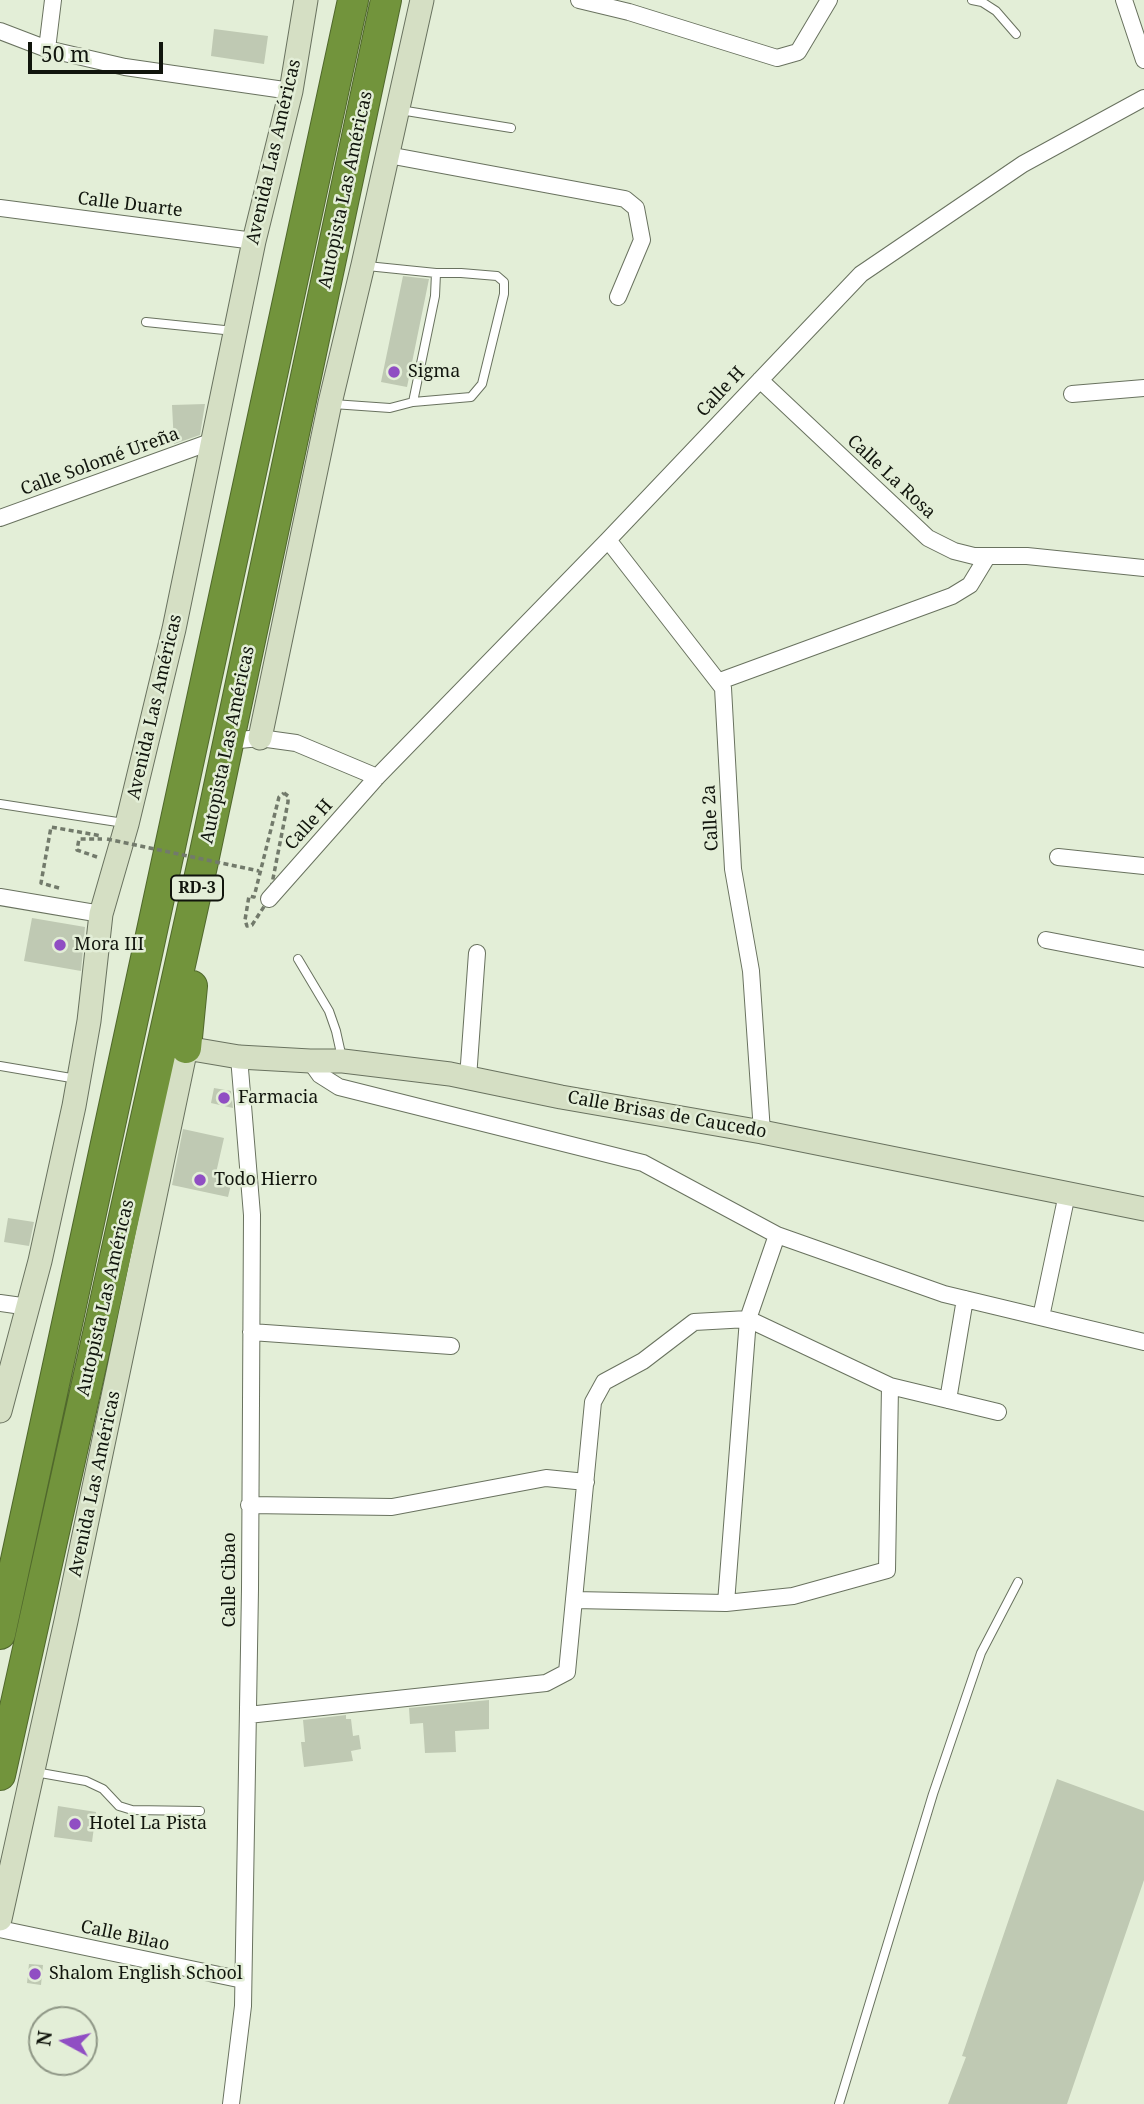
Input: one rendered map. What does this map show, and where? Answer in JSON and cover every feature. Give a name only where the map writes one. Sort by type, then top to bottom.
[{"type":"highway","name":"Autopista Las Américas","points":[[0,1634],[353,0]]},
{"type":"highway","name":"Autopista Las Américas","points":[[0,1775],[204,857],[386,0]]},
{"type":"highway","points":[[186,1048],[204,857]]},
{"type":"highway","points":[[0,1552],[62,1343]]},
{"type":"street","points":[[47,49],[53,0]]},
{"type":"street","name":"Avenida Las Américas","points":[[0,1411],[29,1307],[79,1079],[97,966],[101,914],[127,824],[171,642],[234,331],[291,91],[306,0]]},
{"type":"street","points":[[260,738],[330,404],[422,0]]},
{"type":"street","points":[[579,0],[629,12],[777,58],[799,52],[829,0]]},
{"type":"street","points":[[1124,0],[1144,60]]},
{"type":"street","points":[[0,31],[47,49],[125,67],[291,91]]},
{"type":"street","name":"Calle H","points":[[269,900],[377,777],[608,540],[861,274],[1023,164],[1144,98]]},
{"type":"street","points":[[388,155],[625,199],[636,208],[642,240],[618,297]]},
{"type":"street","name":"Calle Duarte","points":[[0,208],[254,241]]},
{"type":"street","name":"Calle La Rosa","points":[[760,380],[928,538],[954,551],[987,557],[1027,556],[1144,568]]},
{"type":"street","points":[[1072,394],[1144,388]]},
{"type":"street","name":"Calle Solomé Ureña","points":[[0,518],[213,441]]},
{"type":"street","name":"Calle 2a","points":[[608,540],[723,688],[727,713],[733,869],[751,971],[762,1132]]},
{"type":"street","points":[[720,681],[952,596],[970,585],[987,557]]},
{"type":"street","points":[[229,741],[260,738],[296,743],[377,777]]},
{"type":"street","points":[[1058,856],[1144,866]]},
{"type":"street","points":[[0,897],[101,914]]},
{"type":"street","points":[[1046,940],[1144,959]]},
{"type":"street","points":[[468,1078],[477,953]]},
{"type":"street","name":"Avenida Las Américas","points":[[0,1919],[186,1048]]},
{"type":"street","name":"Calle Brisas de Caucedo","points":[[186,1048],[239,1056],[310,1061],[343,1060],[468,1078],[762,1132],[1144,1209]]},
{"type":"street","name":"Calle Cibao","points":[[231,2104],[243,2006],[252,1215],[239,1056]]},
{"type":"street","points":[[310,1061],[320,1074],[339,1087],[643,1163],[777,1235],[944,1294],[1144,1342]]},
{"type":"street","points":[[1041,1317],[1067,1194]]},
{"type":"street","points":[[726,1602],[732,1479],[748,1319],[777,1235]]},
{"type":"street","points":[[948,1400],[965,1299]]},
{"type":"street","points":[[0,1303],[29,1307]]},
{"type":"street","points":[[248,1715],[545,1682],[567,1672],[593,1402],[604,1382],[643,1361],[694,1322],[748,1319],[890,1386],[998,1412]]},
{"type":"street","points":[[251,1332],[451,1346]]},
{"type":"street","points":[[574,1600],[726,1602],[793,1596],[887,1570],[890,1386]]},
{"type":"street","points":[[249,1505],[392,1507],[546,1478],[586,1482]]},
{"type":"street","name":"Calle Bilao","points":[[0,1929],[243,1980]]},
{"type":"lane","points":[[972,0],[982,2],[996,11],[1016,34]]},
{"type":"lane","points":[[398,110],[511,128]]},
{"type":"lane","points":[[330,404],[390,408],[413,402],[471,397],[482,384],[504,295],[504,282],[498,276],[363,265]]},
{"type":"lane","points":[[413,402],[435,296],[436,273]]},
{"type":"lane","points":[[146,322],[234,331]]},
{"type":"lane","points":[[0,804],[127,824]]},
{"type":"lane","points":[[298,960],[329,1012],[343,1060]]},
{"type":"lane","points":[[0,1066],[79,1079]]},
{"type":"lane","points":[[839,2104],[933,1794],[977,1665],[1018,1582]]},
{"type":"lane","points":[[33,1772],[86,1781],[103,1789],[120,1806],[132,1810],[200,1811]]},
{"type":"path","points":[[95,857],[77,850],[79,839],[107,839],[259,871],[279,797],[284,793],[288,796],[288,802],[284,827]]},
{"type":"path","points":[[66,891],[41,883],[51,827],[99,834],[107,839]]},
{"type":"path","points":[[245,920],[247,926],[252,925],[269,900]]},
{"type":"building","points":[[214,29],[268,36],[264,64],[211,56]]},
{"type":"building","points":[[403,276],[429,279],[407,387],[381,382]]},
{"type":"building","points":[[205,404],[200,435],[174,444],[172,405]]},
{"type":"building","name":"Mora III","points":[[32,918],[85,927],[81,971],[24,961]]},
{"type":"building","name":"Farmacia","points":[[214,1088],[231,1091],[233,1108],[211,1103]]},
{"type":"building","points":[[183,1129],[224,1138],[216,1173],[233,1176],[228,1197],[172,1185]]},
{"type":"building","points":[[8,1218],[34,1222],[29,1246],[4,1242]]},
{"type":"building","points":[[489,1700],[489,1729],[455,1731],[456,1752],[425,1753],[423,1723],[410,1724],[409,1708]]},
{"type":"building","points":[[346,1715],[346,1719],[351,1719],[353,1736],[359,1735],[361,1749],[351,1751],[353,1761],[304,1767],[301,1742],[305,1742],[303,1720]]},
{"type":"building","points":[[1057,1779],[1144,1811],[1144,1880],[1067,2104],[948,2104],[966,2057],[962,2056]]},
{"type":"building","name":"Hotel La Pista","points":[[58,1806],[96,1812],[92,1842],[54,1837]]},
{"type":"building","name":"Shalom English School","points":[[29,1964],[43,1965],[41,1985],[27,1983]]},
{"type":"place","name":"Sigma","points":[[394,372]]},
{"type":"place","name":"Mora III","points":[[60,945]]},
{"type":"place","name":"Farmacia","points":[[224,1098]]},
{"type":"place","name":"Todo Hierro","points":[[200,1180]]},
{"type":"place","name":"Hotel La Pista","points":[[75,1824]]},
{"type":"place","name":"Shalom English School","points":[[35,1974]]}]
